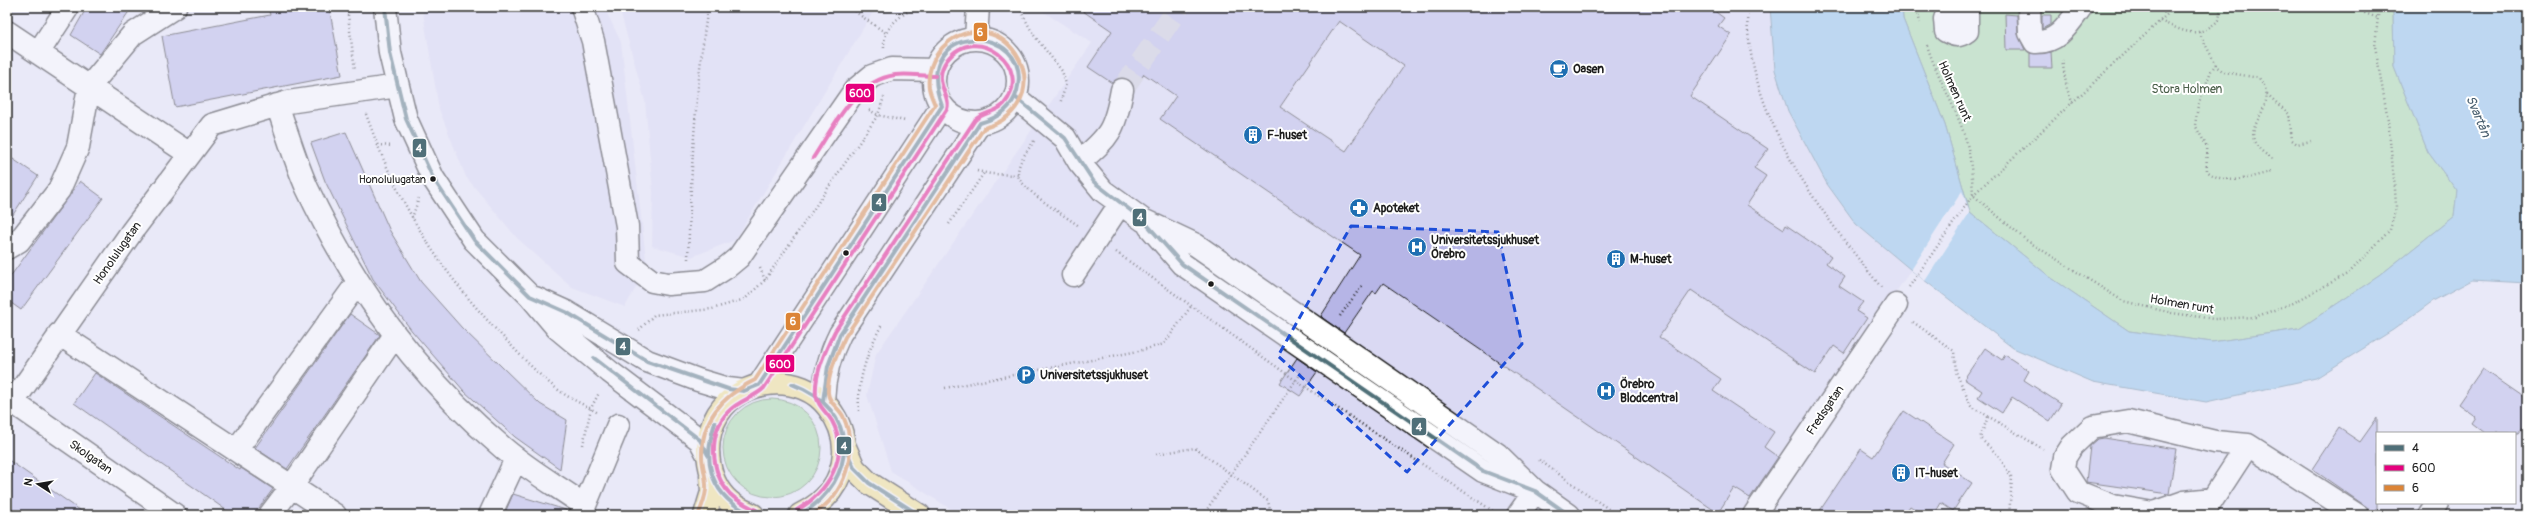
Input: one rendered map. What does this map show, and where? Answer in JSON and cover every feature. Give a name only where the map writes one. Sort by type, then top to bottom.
[{"type":"main road","points":[[705,515],[712,492],[710,434],[718,414],[752,388],[791,383],[808,390],[823,401],[837,418],[844,445],[854,468],[869,483],[919,515]]},
{"type":"main road","points":[[800,515],[822,501],[833,490],[843,463],[844,445]]},
{"type":"main road","points":[[710,465],[720,491],[733,505],[752,515]]},
{"type":"street","points":[[38,52],[68,7]]},
{"type":"street","points":[[7,248],[19,241],[59,190],[78,147],[89,87],[133,34],[175,7]]},
{"type":"street","points":[[384,7],[390,53],[406,119],[433,178],[474,240],[530,296],[557,328],[610,372],[700,440],[710,465]]},
{"type":"street","points":[[582,7],[593,41],[627,226],[628,262],[652,281],[668,284],[705,281],[727,267],[739,256],[855,90],[872,76],[892,69],[935,70]]},
{"type":"street","points":[[976,38],[978,7]]},
{"type":"street","points":[[1950,7],[1945,19],[1946,31],[1954,36],[1961,35],[1967,30],[1967,7]]},
{"type":"street","points":[[2029,7],[2030,33],[2035,42],[2046,42],[2059,34],[2081,7]]},
{"type":"street","points":[[7,32],[188,153]]},
{"type":"street","points":[[976,38],[1000,45],[1012,59],[1018,77],[1015,97],[1006,112],[980,123],[962,121],[942,106],[935,91],[935,70],[938,61],[950,47],[962,41],[976,38]]},
{"type":"street","name":"Honolulugatan","points":[[10,400],[188,153],[212,125],[277,105],[398,86]]},
{"type":"street","points":[[1079,162],[1101,144],[1116,123],[1122,90]]},
{"type":"street","points":[[1015,97],[1065,138],[1079,162],[1094,182],[1120,204],[1143,220],[1202,248],[1497,454],[1535,491],[1569,515]]},
{"type":"street","points":[[277,105],[307,187],[358,282],[395,335],[437,388],[516,458],[582,510],[618,425]]},
{"type":"street","points":[[530,296],[566,312],[647,361],[698,380],[752,388],[942,106]]},
{"type":"street","points":[[823,401],[824,376],[831,353],[840,334],[980,123]]},
{"type":"street","points":[[1073,275],[1120,204]]},
{"type":"street","points":[[237,449],[358,282]]},
{"type":"street","name":"Fredsgatan","points":[[1754,515],[1896,305]]},
{"type":"street","points":[[59,334],[237,449],[335,515]]},
{"type":"street","points":[[270,515],[292,486],[395,335]]},
{"type":"street","name":"Skolgatan","points":[[10,400],[175,515]]},
{"type":"street","points":[[2248,445],[2208,507],[2184,502],[2153,513],[2113,506],[2078,492],[2063,469],[2065,457],[2072,446],[2092,427],[2128,421],[2215,442],[2248,445],[2357,515]]},
{"type":"street","points":[[490,515],[516,458]]},
{"type":"street","points":[[1518,515],[1535,491]]},
{"type":"street","points":[[2429,515],[2436,504]]},
{"type":"path","points":[[686,312],[691,167],[698,77],[708,7]]},
{"type":"path","points":[[848,7],[886,33]]},
{"type":"path","points":[[1747,7],[1750,52],[1759,84],[1774,126],[1792,161],[1833,228],[1910,321],[1954,351],[1956,372],[1971,406],[2033,444],[2065,457]]},
{"type":"path","points":[[1917,7],[1921,25]]},
{"type":"path","points":[[2158,7],[2168,15]]},
{"type":"path","points":[[1917,275],[1973,195],[2073,104],[2175,7]]},
{"type":"path","points":[[2160,21],[2183,30],[2199,32],[2207,31],[2220,20],[2221,7]]},
{"type":"path","points":[[2358,7],[2365,13],[2378,18]]},
{"type":"path","name":"Holmen runt","points":[[1925,39],[1934,67],[1954,106],[1966,137],[1971,160],[1973,195],[2026,240],[2123,301],[2172,313],[2214,319],[2255,317],[2293,303],[2349,273],[2390,230],[2396,207],[2388,120],[2375,46],[2379,7]]},
{"type":"path","points":[[2199,32],[2216,64],[2224,72],[2259,78],[2266,86],[2267,94],[2252,134],[2254,144],[2260,151],[2273,159]]},
{"type":"path","points":[[2059,34],[2067,89],[2073,104]]},
{"type":"path","points":[[2216,64],[2211,71],[2198,106],[2195,125],[2206,145],[2207,171],[2214,177],[2228,181],[2272,172]]},
{"type":"path","points":[[2267,94],[2289,114],[2292,140],[2296,144],[2311,141]]},
{"type":"path","points":[[626,349],[642,325],[654,315],[712,309],[745,299],[765,280],[878,115]]},
{"type":"path","points":[[377,145],[397,146]]},
{"type":"path","points":[[949,224],[984,173]]},
{"type":"path","points":[[1026,188],[1296,380],[1500,515]]},
{"type":"path","points":[[412,218],[420,196]]},
{"type":"path","points":[[757,260],[765,280]]},
{"type":"path","points":[[945,388],[1139,352],[1164,344],[1192,305]]},
{"type":"path","points":[[860,417],[858,396],[867,353],[881,326]]},
{"type":"path","points":[[531,366],[564,394],[591,408],[618,425]]},
{"type":"path","points":[[580,452],[591,408],[610,372]]},
{"type":"path","points":[[1203,515],[1296,380]]},
{"type":"path","points":[[1988,416],[1980,438],[1998,455],[2012,478],[2009,515]]},
{"type":"path","points":[[1156,454],[1195,448],[1232,473],[1268,501],[1271,515]]},
{"type":"highlighted area","points":[[1351,226],[1498,232],[1522,344],[1407,472],[1278,356]]},
{"type":"shaded area","points":[[422,7],[604,7],[621,42],[647,268],[625,307],[572,287],[517,238],[466,177],[439,109]]},
{"type":"shaded area","points":[[619,7],[876,7],[735,240],[691,257],[652,246],[653,192],[645,101]]},
{"type":"shaded area","name":"Universitetssjukhuset Örebro","points":[[1036,7],[1770,7],[1775,70],[1788,111],[1827,184],[1856,224],[1911,270],[1753,500],[1770,515],[960,515],[891,471],[867,395],[876,354],[1092,43]]},
{"type":"green space","name":"Stora Holmen","points":[[1902,7],[2393,7],[2394,67],[2428,152],[2457,191],[2454,216],[2379,276],[2299,329],[2212,342],[2129,331],[2050,277],[1970,212],[1945,125],[1903,19]]},
{"type":"green space","points":[[772,399],[791,403],[807,413],[817,429],[821,448],[817,467],[807,483],[791,493],[772,497],[753,493],[737,483],[727,467],[723,448],[727,429],[737,413],[753,403]]},
{"type":"water","name":"Svartån","points":[[1770,7],[1902,7],[1903,19],[1945,125],[1970,212],[2050,277],[2129,331],[2212,342],[2299,329],[2379,276],[2454,216],[2457,191],[2428,152],[2394,67],[2393,7],[2527,7],[2527,283],[2472,280],[2433,301],[2393,330],[2316,378],[2206,402],[2093,382],[2013,348],[1911,270],[1856,224],[1827,184],[1788,111],[1775,70]]},
{"type":"pier","points":[[1962,191],[1970,212],[1925,281],[1911,270]]},
{"type":"building","points":[[87,7],[132,7],[100,54],[71,35]]},
{"type":"building","points":[[268,7],[329,7],[342,75],[175,107],[162,36],[270,15]]},
{"type":"building","points":[[1077,7],[1709,7],[1724,18],[1718,26],[1731,35],[1690,96],[1768,149],[1754,168],[1766,176],[1747,205],[1784,229],[1786,225],[1831,256],[1826,263],[1845,277],[1839,286],[1863,302],[1856,311],[1867,318],[1844,353],[1834,346],[1815,374],[1691,290],[1659,337],[1721,379],[1713,391],[1774,432],[1764,447],[1778,457],[1750,498],[1734,488],[1718,513],[1383,283],[1376,293],[1373,291],[1344,333],[1324,319],[1321,316],[1360,255],[1160,119],[1176,96],[1144,74],[1134,89],[1130,81],[1125,78],[1118,78],[1112,83],[1088,67],[1112,31]],"holes":[[[1339,21],[1404,66],[1346,151],[1280,107]]]},
{"type":"building","points":[[2005,14],[2017,15],[2018,34],[2025,50],[2006,50]]},
{"type":"building","points":[[2042,15],[2051,15],[2051,24],[2042,29]]},
{"type":"building","points":[[2051,52],[2052,68],[2030,68],[2030,53]]},
{"type":"building","points":[[346,132],[390,231],[421,282],[462,328],[540,404],[567,420],[560,469],[515,437],[464,391],[412,331],[373,279],[325,181],[311,143]]},
{"type":"building","points":[[7,155],[38,176],[7,224]]},
{"type":"building","points":[[80,181],[103,198],[21,310],[7,300],[7,281]]},
{"type":"building","points":[[350,314],[380,335],[287,469],[255,448]]},
{"type":"building","points":[[1985,348],[2002,360],[2005,355],[2029,371],[2024,380],[2061,404],[2050,421],[2012,397],[2002,413],[1978,397],[1982,391],[1964,379]]},
{"type":"building","points":[[1297,358],[1317,372],[1300,396],[1280,383]]},
{"type":"building","points":[[2482,369],[2527,400],[2527,421],[2518,433],[2484,432],[2472,423],[2476,417],[2458,404]]},
{"type":"building","points":[[95,373],[240,470],[241,468],[273,489],[254,515],[233,515],[74,403]]},
{"type":"building","name":"IT-huset","points":[[1904,411],[1954,444],[1942,463],[1972,483],[1953,511],[1941,503],[1934,515],[1924,515],[1910,506],[1904,515],[1817,515],[1861,449],[1873,457]]},
{"type":"building","points":[[2377,418],[2377,514],[2312,469],[2339,428],[2360,442]]},
{"type":"building","points":[[2104,438],[2176,449],[2169,494],[2086,482],[2090,446],[2098,439]]},
{"type":"building","points":[[7,459],[87,515],[7,515]]},
{"type":"building","points":[[513,494],[566,510],[566,515],[504,515]]},
{"type":"tunnel","points":[[1122,90],[1179,7]]},
{"type":"transit line","name":"4","points":[[385,7],[390,53],[406,119],[433,178],[474,240],[530,296],[566,312],[647,361],[728,389],[744,391],[759,385]]},
{"type":"transit line","name":"6","points":[[699,513],[706,490],[702,460],[703,443],[710,420],[716,410],[734,393],[755,380],[935,105],[929,90],[929,77],[931,66],[936,56],[951,40],[960,35],[971,32],[982,32],[992,35],[1002,39],[1010,46],[1021,63],[1024,73],[1023,93],[1017,106],[1008,116],[1003,120],[984,128],[845,337],[831,371],[828,393],[830,400],[843,416],[848,429],[850,443],[849,457],[841,484],[824,506],[812,515]]},
{"type":"transit line","name":"4","points":[[759,385],[942,106],[936,77],[942,57],[956,44],[974,40],[992,42],[1008,52],[1018,68],[1017,91],[1015,97],[1012,103],[1003,112],[980,123],[840,334],[828,366],[823,401]]},
{"type":"transit line","name":"600","points":[[756,510],[739,501],[730,494],[718,475],[714,453],[717,431],[722,421],[732,408],[764,388],[947,109],[947,99],[941,82],[941,75],[947,60],[959,49],[972,45],[986,47],[998,54],[1007,64],[1012,76],[1012,90],[1001,107],[982,115],[975,120],[835,331],[819,370],[816,395],[820,406],[832,421],[837,434],[839,447],[837,460],[827,483],[818,493],[797,510]]},
{"type":"transit line","name":"600","points":[[813,158],[846,108],[856,96],[868,86],[881,79],[900,74],[935,76]]},
{"type":"transit line","name":"4","points":[[1015,97],[1065,138],[1094,182],[1143,220],[1182,264],[1483,471],[1535,491],[1569,515]]},
{"type":"transit line","name":"4","points":[[594,358],[700,440],[708,455]]},
{"type":"transit line","name":"4","points":[[792,384],[814,395],[830,410],[840,427],[844,445],[842,464],[834,483],[820,500],[800,515]]},
{"type":"transit line","name":"4","points":[[715,423],[709,452],[713,478],[719,489],[728,499],[739,508],[753,515]]},
{"type":"transit line","name":"4","points":[[844,445],[854,468],[869,483],[919,515]]},
{"type":"place","name":"Oasen","points":[[1559,69]]},
{"type":"place","name":"F-huset","points":[[1253,135]]},
{"type":"place","name":"Honolulugatan","points":[[433,179]]},
{"type":"place","name":"Apoteket","points":[[1359,208]]},
{"type":"place","name":"Universitetssjukhuset Örebro","points":[[1417,247]]},
{"type":"place","name":"M-huset","points":[[1616,259]]},
{"type":"place","name":"Universitetssjukhuset","points":[[1026,375]]},
{"type":"place","name":"Örebro Blodcentral","points":[[1606,391]]},
{"type":"place","name":"IT-huset","points":[[1901,473]]}]
